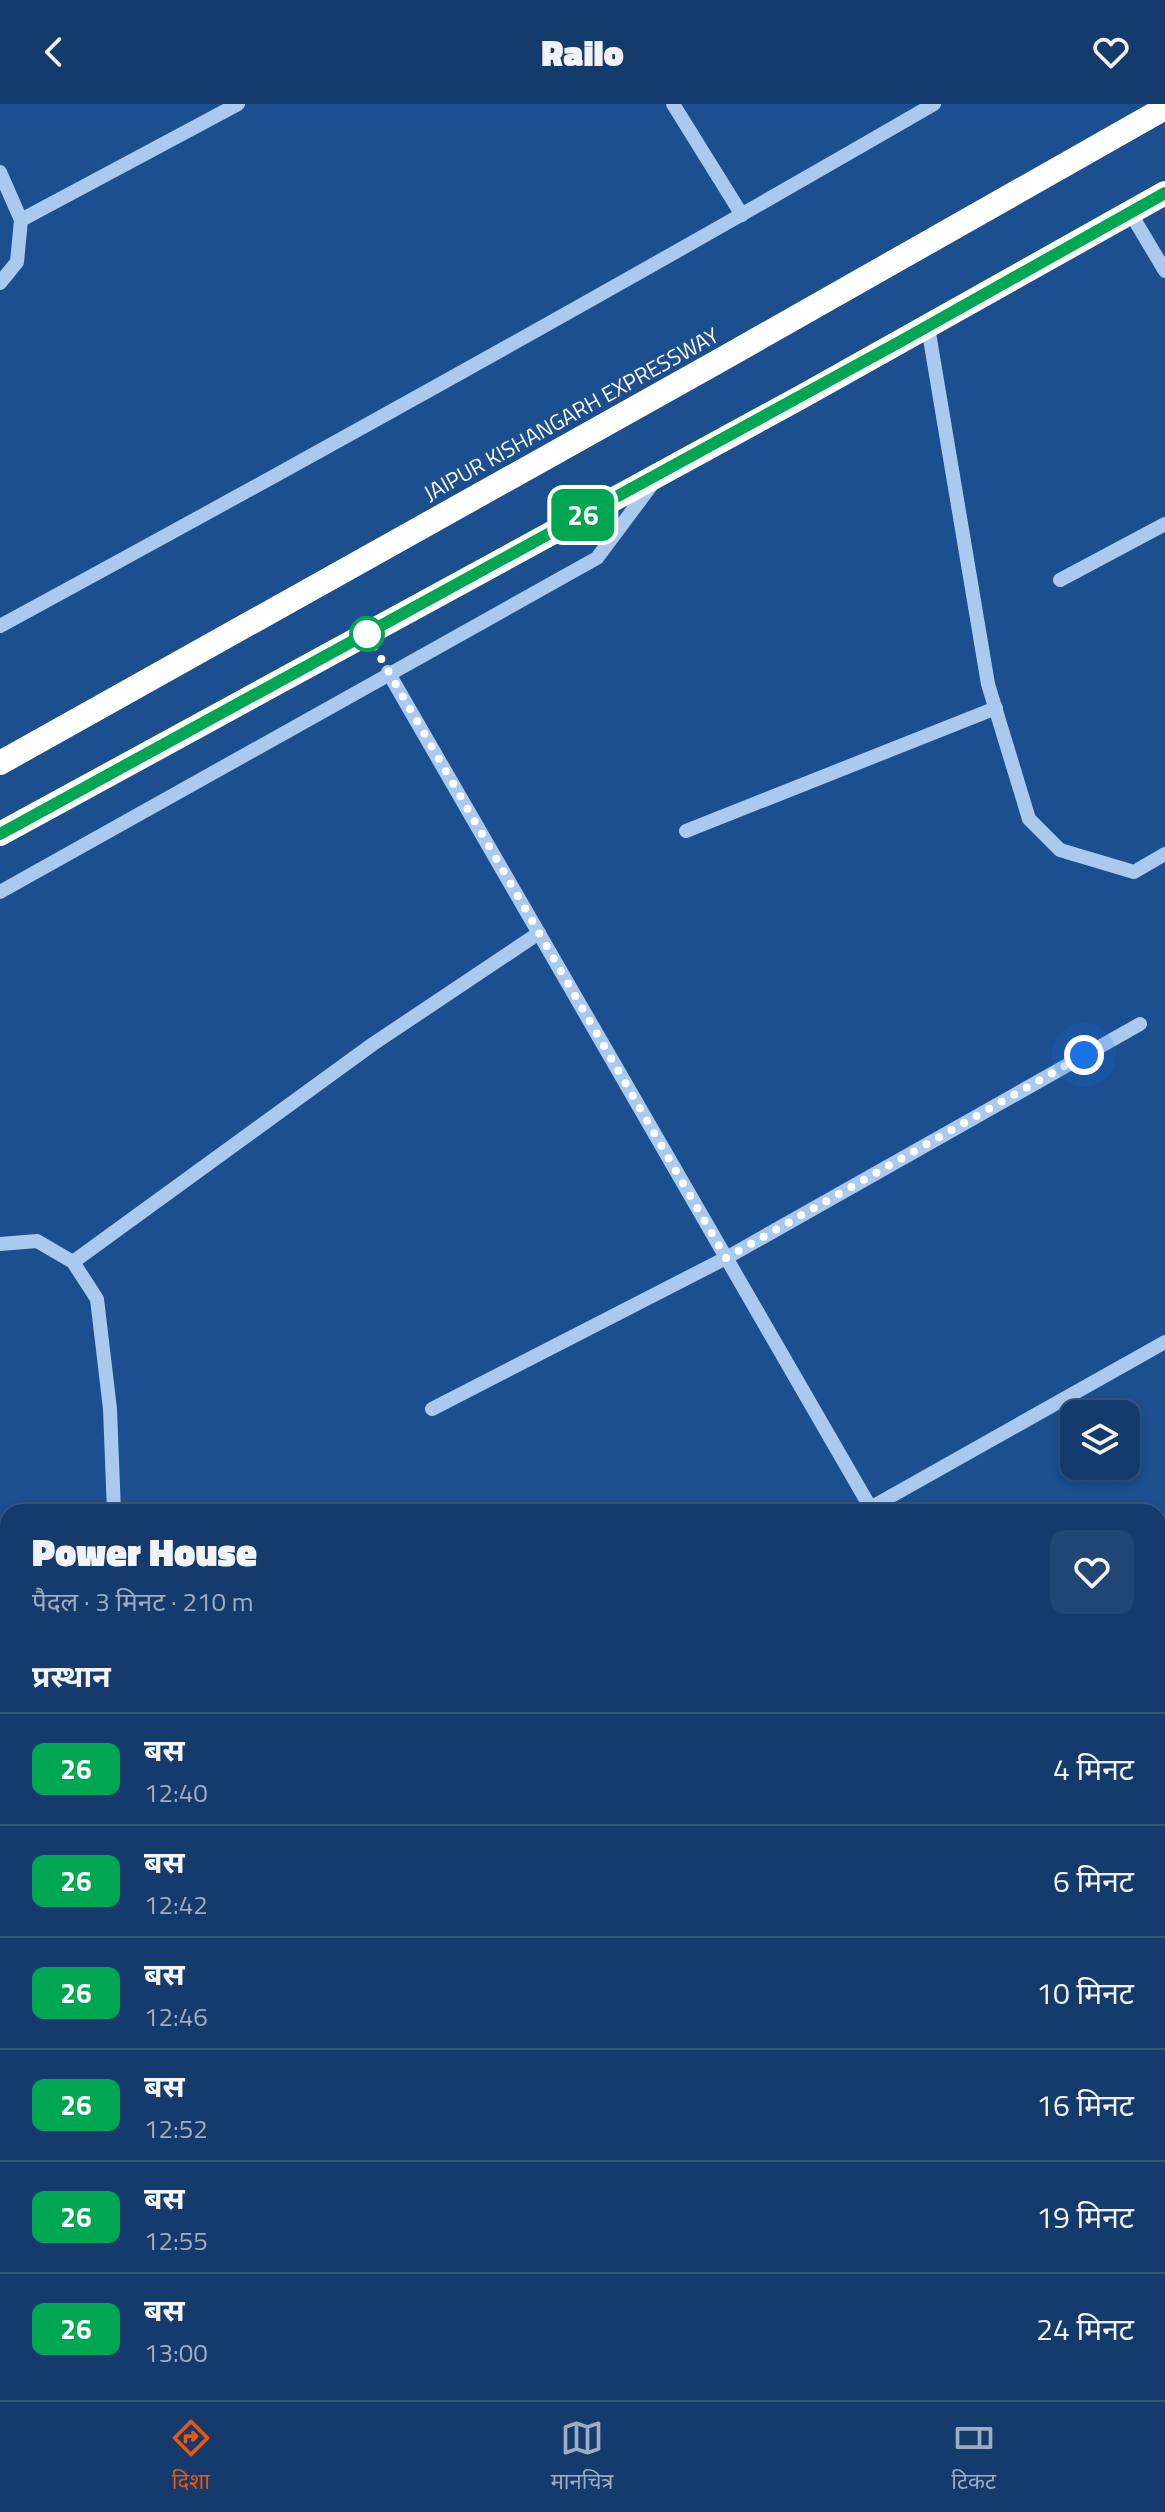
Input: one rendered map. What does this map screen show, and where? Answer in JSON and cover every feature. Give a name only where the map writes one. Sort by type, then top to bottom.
[{"type":"highway","name":"JAIPUR KISHANGARH EXPRESSWAY","points":[[0,763],[1165,108]]},
{"type":"highway","points":[[0,834],[928,327],[1165,193]]},
{"type":"street","points":[[21,220],[238,104]]},
{"type":"street","points":[[673,104],[742,215]]},
{"type":"street","points":[[0,626],[279,475],[934,104]]},
{"type":"street","points":[[0,172],[21,220],[17,262],[0,283]]},
{"type":"street","points":[[1131,214],[1165,271]]},
{"type":"street","points":[[928,327],[986,668],[1029,819],[1060,850],[1134,872],[1165,854]]},
{"type":"street","points":[[0,892],[388,672],[597,558],[660,473]]},
{"type":"street","points":[[1060,580],[1165,524]]},
{"type":"street","points":[[388,672],[865,1504]]},
{"type":"street","points":[[686,831],[996,708]]},
{"type":"street","points":[[73,1262],[373,1044],[539,933]]},
{"type":"street","points":[[432,1409],[726,1258],[1140,1024]]},
{"type":"street","points":[[0,1244],[37,1241],[73,1262],[97,1299],[110,1409],[114,1504]]},
{"type":"street","points":[[881,1504],[1165,1342]]},
{"type":"bus line","name":"26","points":[[0,834],[903,340],[1165,193]]},
{"type":"route","points":[[367,634],[726,1258],[1084,1055]]}]
